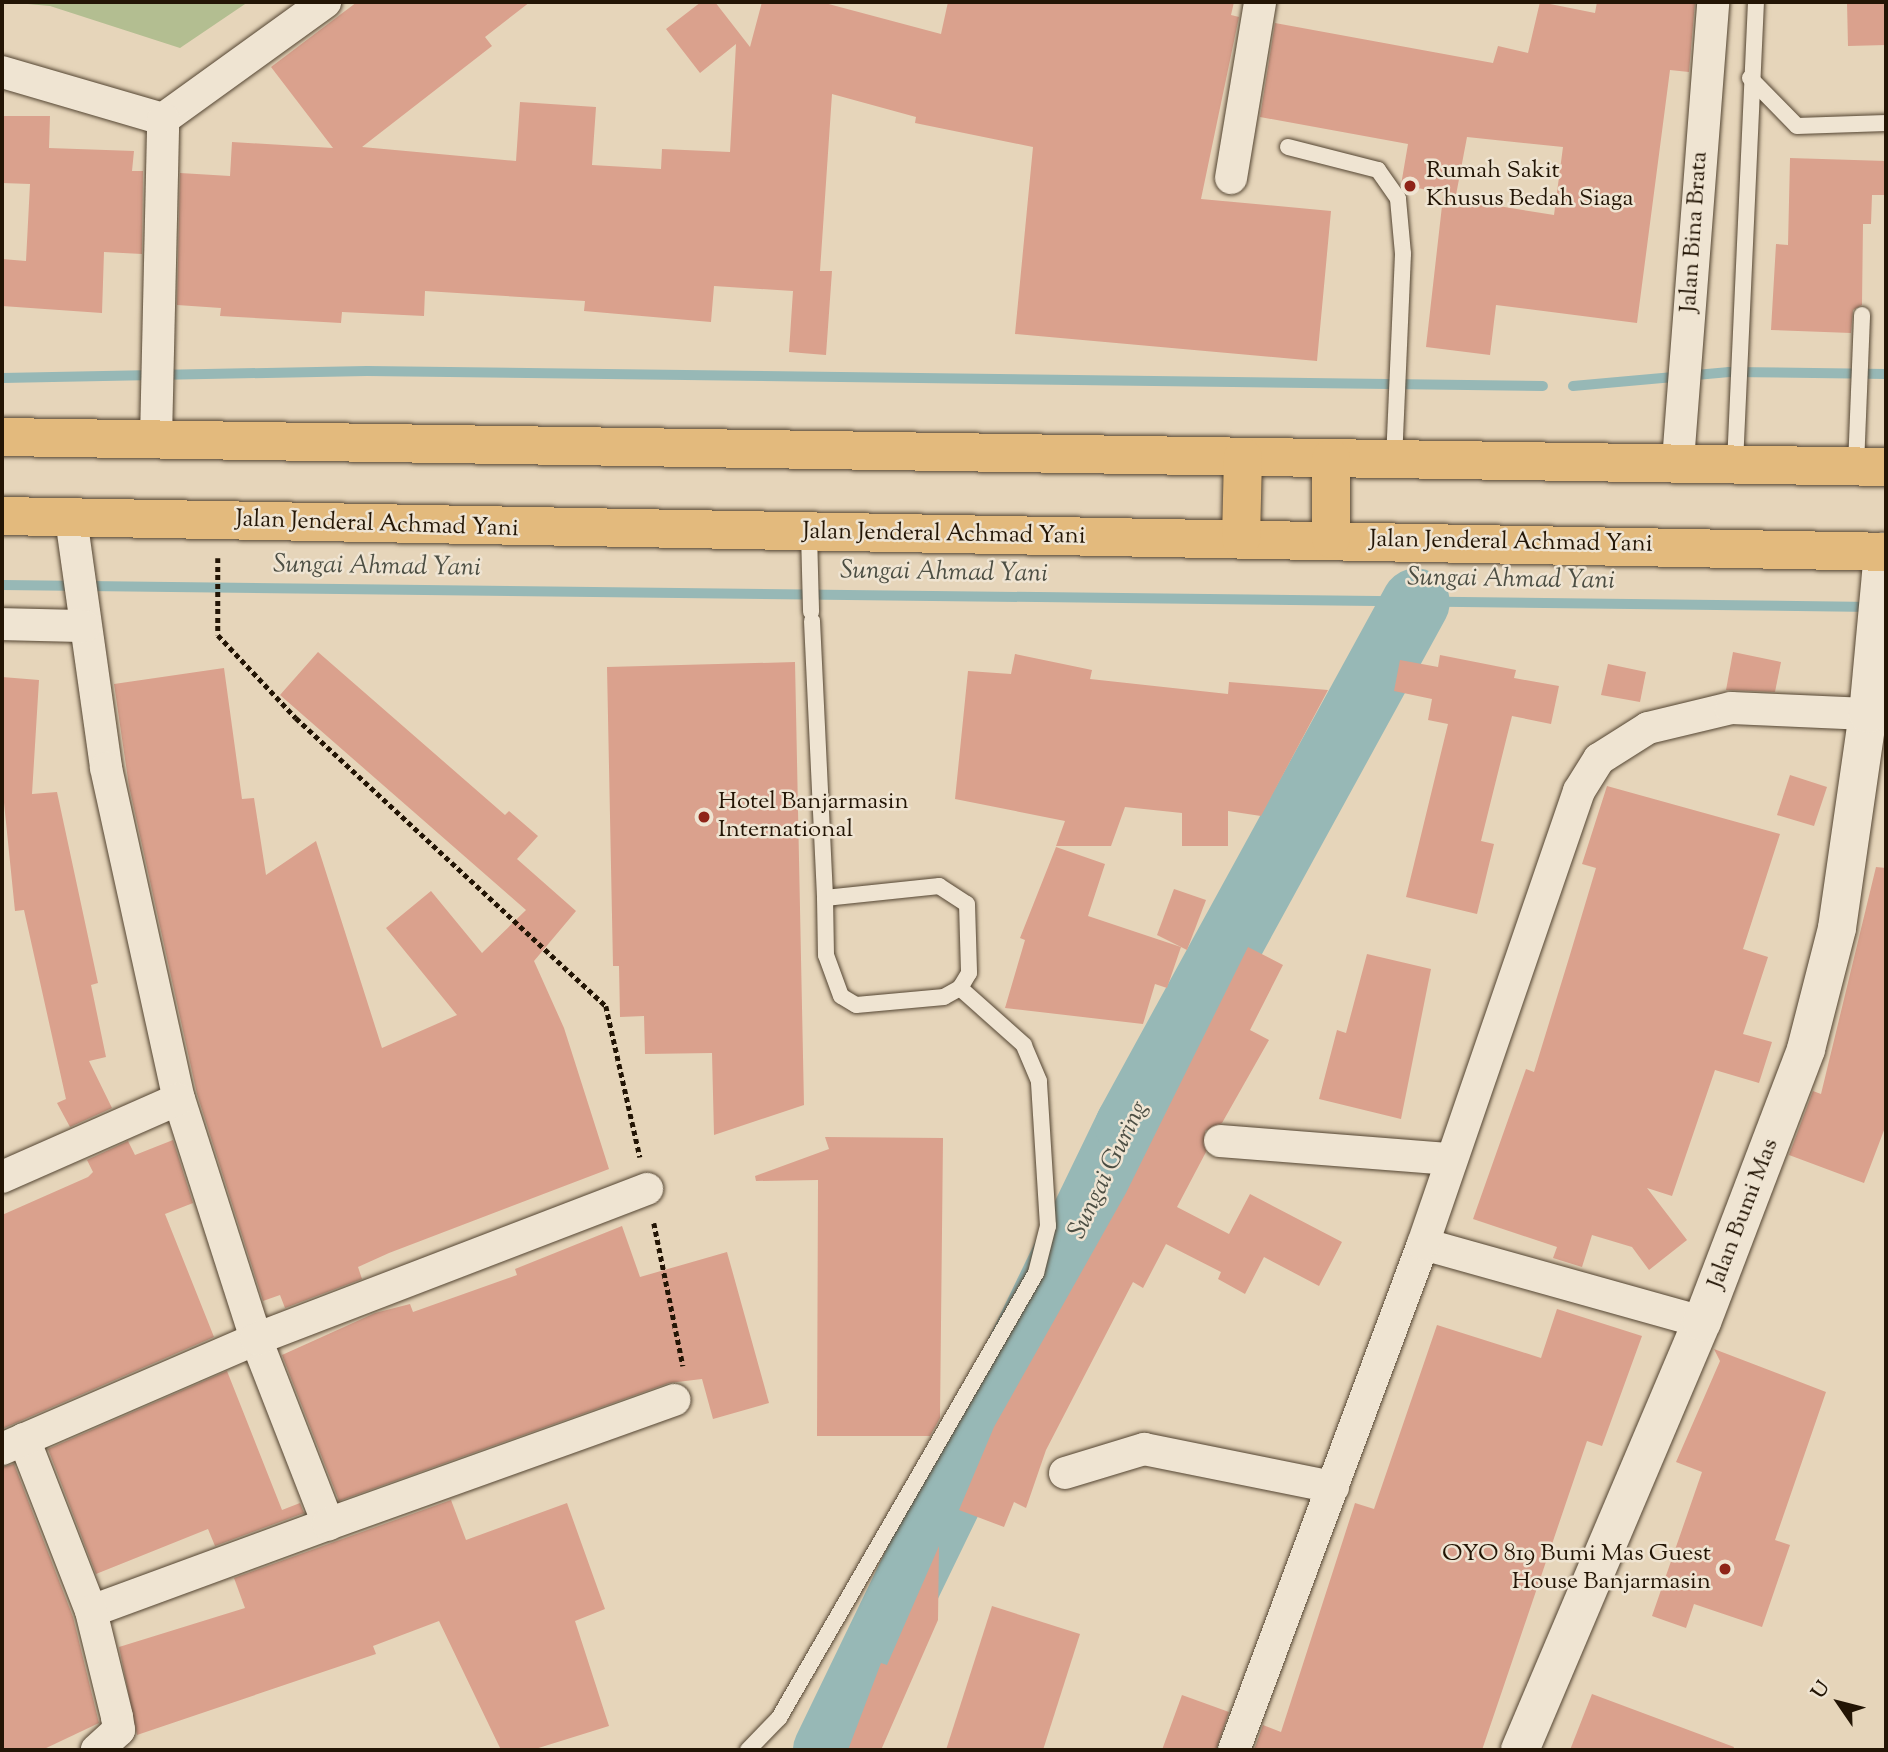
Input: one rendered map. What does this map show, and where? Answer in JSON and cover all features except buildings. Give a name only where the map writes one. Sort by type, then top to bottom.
[{"type":"highway","points":[[2,438],[157,427],[1242,457],[1678,461],[1871,467]]},
{"type":"highway","points":[[1241,539],[1242,457]]},
{"type":"highway","points":[[1331,458],[1331,539]]},
{"type":"highway","name":"Jalan Jenderal Achmad Yani","points":[[2,516],[809,547],[1331,539],[1885,552]]},
{"type":"street","points":[[163,119],[325,2]]},
{"type":"street","points":[[1231,178],[1261,2]]},
{"type":"street","name":"Jalan Bina Brata","points":[[1678,461],[1713,2]]},
{"type":"street","points":[[2,72],[163,119]]},
{"type":"street","points":[[157,427],[163,119]]},
{"type":"street","points":[[71,518],[106,768],[179,1099],[256,1339],[328,1524]]},
{"type":"street","name":"Jalan Bumi Mas","points":[[1520,1750],[1702,1322],[1806,1049],[1837,928],[1868,714],[1870,650],[1876,590],[1885,552]]},
{"type":"street","points":[[2,624],[85,626]]},
{"type":"street","points":[[1234,1750],[1423,1244],[1447,1159],[1579,791],[1599,759],[1648,729],[1731,708],[1868,714]]},
{"type":"street","points":[[2,1177],[179,1099]]},
{"type":"street","points":[[1220,1141],[1447,1159]]},
{"type":"street","points":[[97,1750],[119,1730],[91,1611],[13,1444],[256,1339],[647,1189]]},
{"type":"street","points":[[1423,1244],[1702,1322]]},
{"type":"street","points":[[91,1611],[675,1400]]},
{"type":"street","points":[[1065,1473],[1143,1449],[1333,1487]]},
{"type":"lane","points":[[1735,464],[1737,348],[1756,2]]},
{"type":"lane","points":[[1750,78],[1797,126],[1886,124]]},
{"type":"lane","points":[[1288,147],[1378,170],[1390,179],[1403,254],[1394,459]]},
{"type":"lane","points":[[1862,315],[1859,392],[1871,467]]},
{"type":"lane","points":[[809,547],[826,955],[841,996],[856,1005],[944,997],[960,988],[969,973],[967,904],[955,894],[939,886],[825,898]]},
{"type":"lane","points":[[748,1750],[793,1695],[1036,1273],[1048,1226],[1040,1081],[1024,1045],[960,988]]},
{"type":"path","points":[[219,574],[218,635],[296,718],[606,1006],[647,1189],[687,1388],[675,1400]]},
{"type":"green space","points":[[5,2],[248,2],[180,48],[50,6]]},
{"type":"waterway","name":"Sungai Ahmad Yani","points":[[2,378],[367,371],[1543,386]]},
{"type":"waterway","name":"Sungai Ahmad Yani","points":[[1573,386],[1729,372],[1886,374]]},
{"type":"waterway","name":"Sungai Ahmad Yani","points":[[2,585],[1873,607]]},
{"type":"waterway","name":"Sungai Guring","points":[[827,1750],[1129,1126],[1416,602]]},
{"type":"place","name":"Rumah Sakit Khusus Bedah Siaga","points":[[1410,186]]},
{"type":"place","name":"Hotel Banjarmasin International","points":[[704,817]]},
{"type":"place","name":"OYO 819 Bumi Mas Guest House Banjarmasin","points":[[1725,1569]]}]
